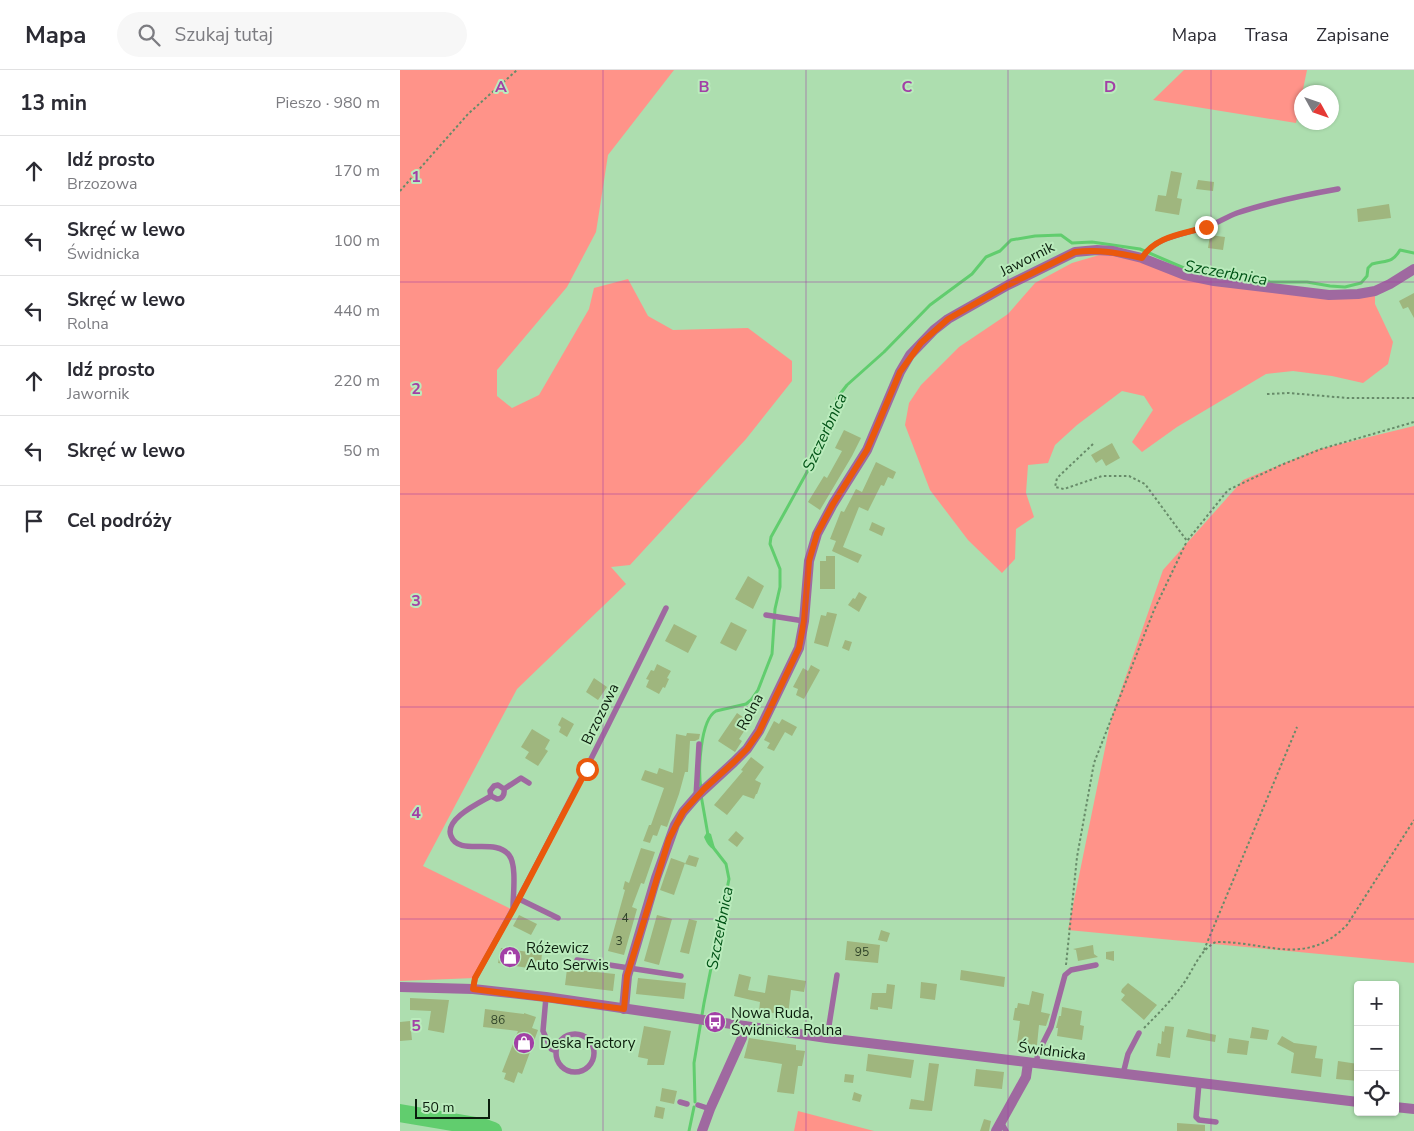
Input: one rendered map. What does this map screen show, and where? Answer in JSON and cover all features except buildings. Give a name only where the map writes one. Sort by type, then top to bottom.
[{"type":"street","name":"Jawornik","points":[[882,416],[900,372],[910,356],[921,343],[948,319],[1008,285],[1075,252],[1086,250],[1112,251],[1142,258],[1185,275],[1214,281],[1329,295],[1358,294],[1375,291],[1414,269]]},
{"type":"street","name":"Rolna","points":[[624,1009],[629,968],[669,839],[683,812],[704,789],[747,749],[759,732],[799,648],[804,621],[809,561],[817,534],[833,504],[867,450],[882,416]]},
{"type":"street","name":"Świdnicka","points":[[400,987],[473,989],[546,997],[827,1038],[1354,1102]]},
{"type":"street","points":[[702,1131],[710,1109],[732,1064],[742,1038],[744,1026]]},
{"type":"street","points":[[1001,1128],[1032,1064]]},
{"type":"street","points":[[1399,1107],[1414,1109]]},
{"type":"lane","points":[[1142,258],[1147,250],[1162,240],[1206,227],[1237,213],[1303,195],[1338,189]]},
{"type":"lane","name":"Brzozowa","points":[[473,989],[475,978],[587,769],[666,608]]},
{"type":"lane","points":[[766,615],[804,621]]},
{"type":"lane","points":[[696,797],[698,744]]},
{"type":"lane","points":[[491,796],[494,799],[500,799],[503,796],[504,789],[521,778],[529,783]]},
{"type":"lane","points":[[491,796],[490,791],[494,786],[498,785],[504,789]]},
{"type":"lane","points":[[491,796],[456,818],[450,827],[450,832],[454,842],[464,847],[492,847],[508,853],[513,862],[513,910]]},
{"type":"lane","points":[[519,899],[558,918]]},
{"type":"lane","points":[[577,960],[681,976]]},
{"type":"lane","points":[[1032,1064],[1051,1027],[1065,975],[1071,970],[1096,965]]},
{"type":"lane","points":[[827,1038],[837,975]]},
{"type":"lane","points":[[546,997],[543,1031],[550,1049],[556,1050]]},
{"type":"lane","points":[[1124,1074],[1128,1054],[1139,1033]]},
{"type":"lane","points":[[574,1034],[581,1035],[591,1043],[594,1055],[592,1062],[586,1069],[573,1072],[560,1066],[556,1057],[556,1050],[562,1039],[574,1034]]},
{"type":"lane","points":[[1199,1083],[1196,1116],[1199,1120],[1216,1122]]},
{"type":"lane","points":[[680,1102],[687,1104]]},
{"type":"lane","points":[[698,1105],[710,1109]]},
{"type":"path","points":[[400,191],[468,114],[516,70]]},
{"type":"path","points":[[1267,394],[1289,393],[1347,398],[1414,398]]},
{"type":"path","points":[[1065,975],[1077,857],[1094,763],[1154,610],[1187,541],[1228,490],[1321,449],[1414,422]]},
{"type":"path","points":[[1093,444],[1057,478],[1055,487],[1064,489],[1102,476],[1129,476],[1145,484],[1187,541]]},
{"type":"path","points":[[1139,1033],[1183,985],[1203,952],[1297,727]]},
{"type":"path","points":[[1203,952],[1208,946],[1216,942],[1284,950],[1321,944],[1336,936],[1347,925],[1414,820]]},
{"type":"shaded area","points":[[400,70],[674,70],[608,155],[596,232],[567,287],[497,370],[497,396],[512,408],[539,395],[589,309],[594,288],[628,279],[648,316],[673,330],[748,328],[792,361],[792,381],[746,439],[630,565],[611,567],[626,584],[517,689],[423,866],[513,910],[475,978],[400,981]]},
{"type":"shaded area","points":[[1184,70],[1307,70],[1304,85],[1294,85],[1294,123],[1153,100]]},
{"type":"shaded area","points":[[1113,251],[1179,273],[1308,293],[1375,291],[1375,304],[1393,342],[1388,364],[1363,383],[1332,376],[1293,371],[1266,374],[1177,427],[1142,452],[1132,442],[1153,410],[1144,396],[1122,391],[1077,425],[1055,445],[1048,463],[1028,465],[1026,493],[1034,517],[1016,529],[1015,559],[1002,573],[968,540],[930,490],[905,425],[909,403],[921,385],[959,347],[1008,314],[1035,283],[1072,263]]},
{"type":"shaded area","points":[[1414,426],[1414,963],[1068,930],[1111,719],[1163,570],[1243,480],[1316,450]]},
{"type":"shaded area","points":[[707,832],[711,834],[714,849],[709,846],[704,837]]},
{"type":"shaded area","points":[[798,1111],[874,1131],[794,1131]]},
{"type":"waterway","name":"Szczerbnica","points":[[701,789],[700,759],[706,724],[716,711],[746,704],[751,700],[758,690],[772,654],[775,609],[780,587],[780,569],[770,544],[771,537],[822,445],[831,422],[837,398],[847,385],[884,352],[930,305],[972,274],[986,257],[1000,251],[1011,240],[1035,236],[1061,235],[1072,243],[1092,242],[1140,249],[1184,268],[1220,276],[1243,274],[1261,277],[1270,282],[1307,282],[1345,287],[1361,283],[1367,276],[1368,268],[1372,264],[1391,260],[1400,250],[1414,253]]},
{"type":"waterway","name":"Szczerbnica","points":[[701,795],[708,835]]},
{"type":"waterway","name":"Szczerbnica","points":[[695,1102],[694,1063],[729,879],[726,864],[712,846]]},
{"type":"waterway","name":"Szczerbnica","points":[[689,1131],[694,1107]]},
{"type":"waterway","points":[[400,1113],[482,1127],[493,1131]]},
{"type":"place","name":"Różewicz Auto Serwis","points":[[510,957]]},
{"type":"place","name":"Nowa Ruda, Świdnicka Rolna","points":[[715,1022]]},
{"type":"place","name":"Deska Factory","points":[[524,1043]]},
{"type":"route","points":[[587,769],[475,978],[473,989],[546,997],[624,1009],[627,976],[656,878],[675,825],[696,797],[747,749],[759,732],[799,648],[804,621],[809,561],[817,534],[833,504],[867,450],[900,372],[921,343],[948,319],[1008,285],[1075,252],[1086,250],[1112,251],[1142,258],[1147,250],[1162,240],[1206,227]]}]
